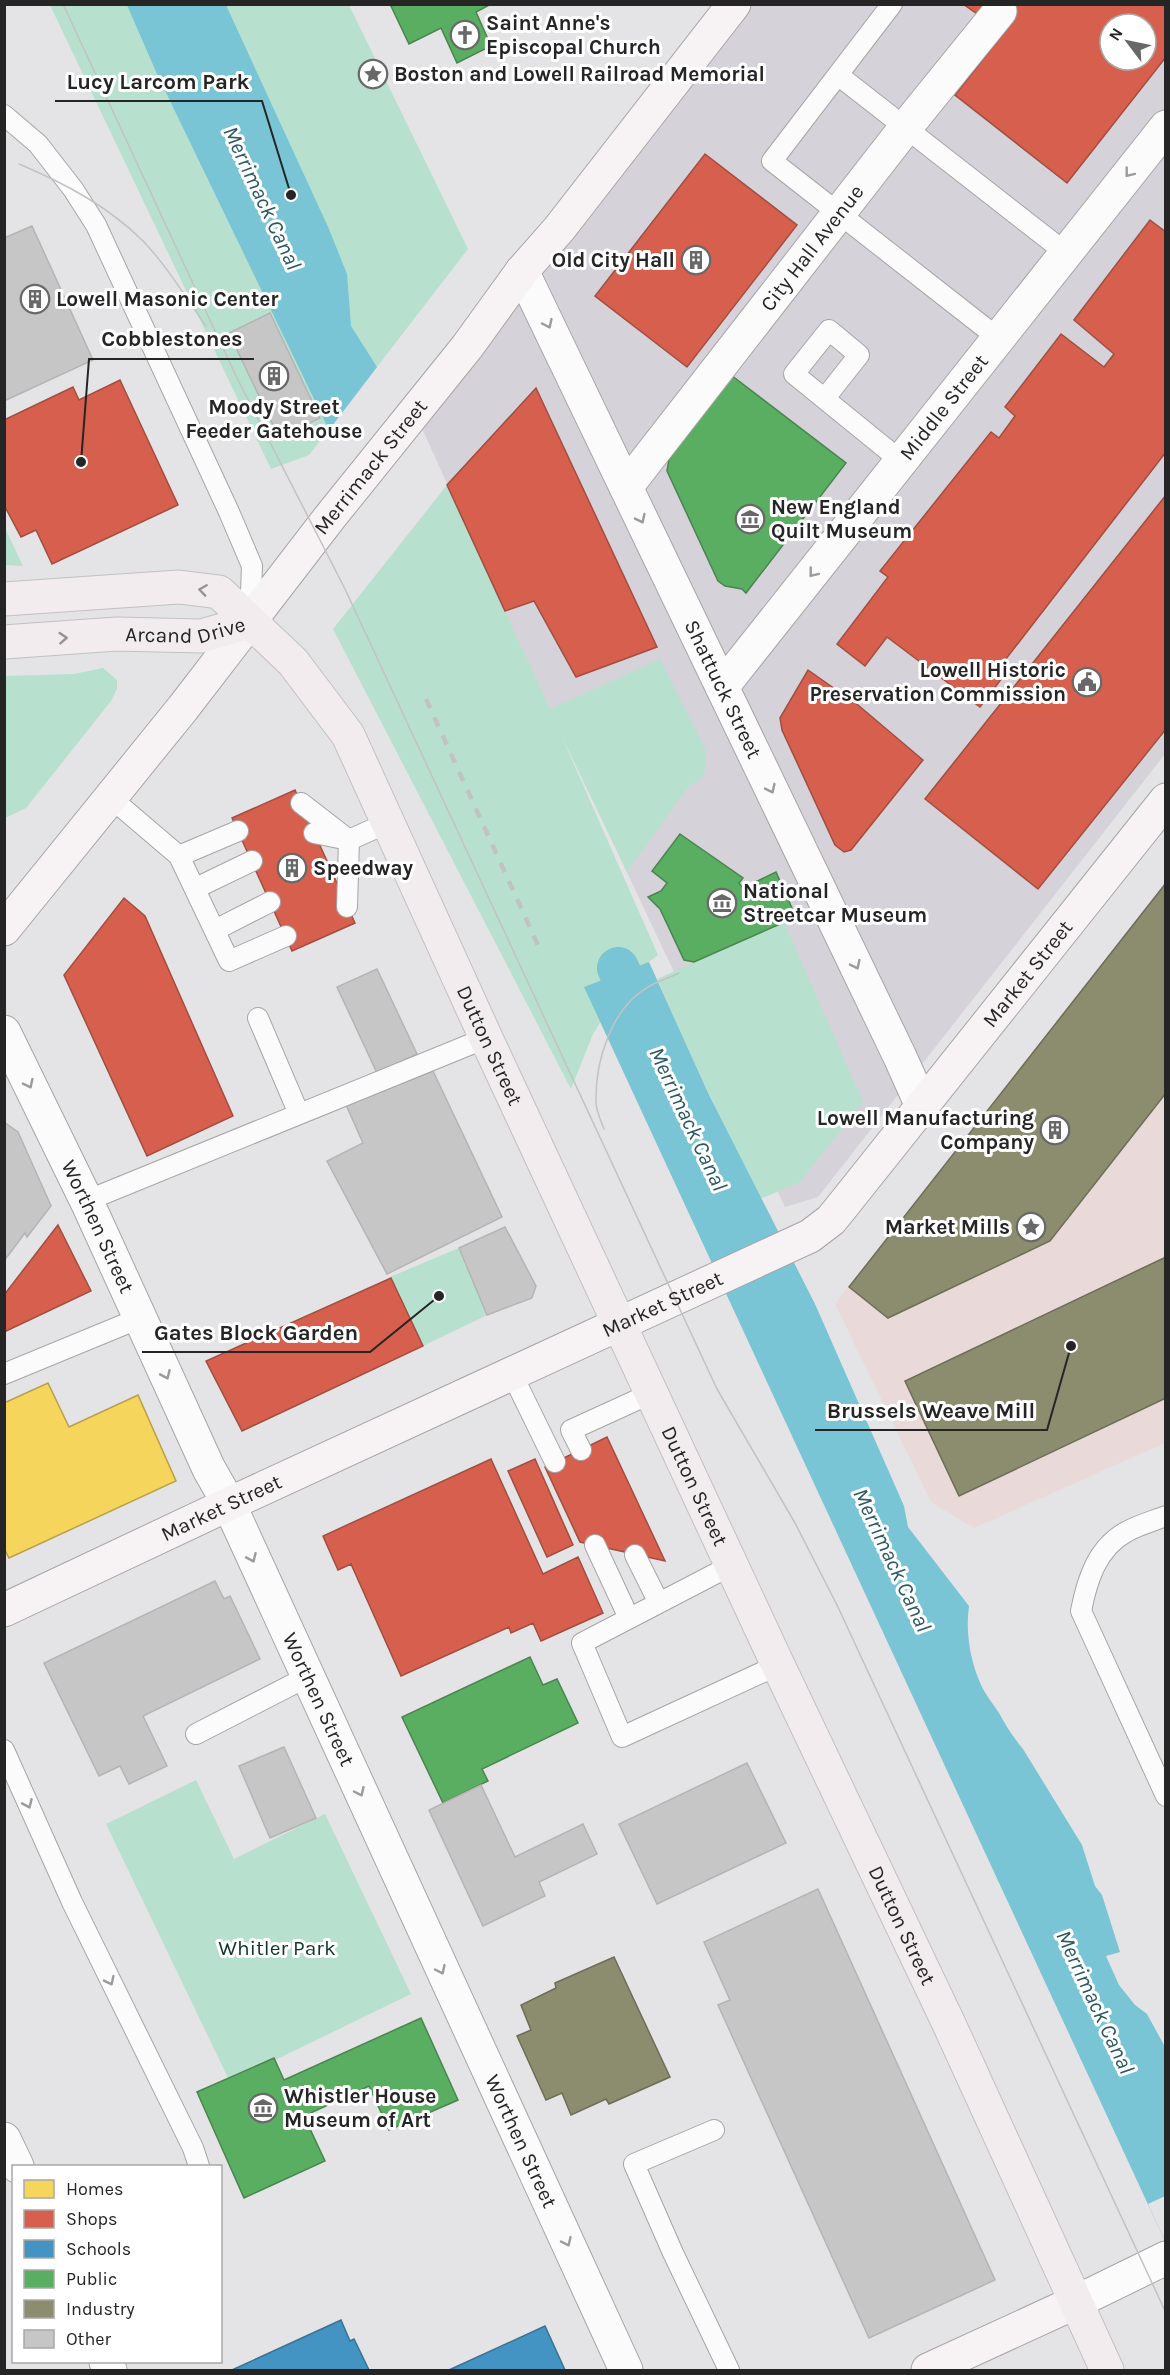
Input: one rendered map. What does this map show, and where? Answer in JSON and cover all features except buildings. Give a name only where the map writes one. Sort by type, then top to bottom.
[{"type":"main road","name":"Merrimack Street","points":[[4,929],[250,622],[330,517],[467,347],[522,271],[558,229],[734,4]]},
{"type":"main road","name":"Arcand Drive","points":[[4,599],[179,587],[219,592],[250,622],[201,636],[117,634],[4,642]]},
{"type":"main road","name":"Dutton Street","points":[[250,622],[293,662],[348,735],[486,1038],[778,1665],[949,2024],[1107,2370]]},
{"type":"main road","name":"Market Street","points":[[4,1610],[810,1236],[831,1220],[1166,800]]},
{"type":"main road","points":[[928,2370],[1076,2302]]},
{"type":"street","name":"City Hall Avenue","points":[[626,486],[906,127],[1000,11]]},
{"type":"street","name":"Middle Street","points":[[722,687],[1166,127]]},
{"type":"street","name":"Shattuck Street","points":[[522,271],[922,1106]]},
{"type":"street","name":"Worthen Street","points":[[4,1032],[86,1201],[209,1469],[229,1504],[626,2370]]},
{"type":"street","points":[[4,2139],[17,2165]]},
{"type":"street","points":[[1076,2302],[1166,2258]]},
{"type":"lane","points":[[892,4],[772,161],[998,338]]},
{"type":"lane","points":[[838,75],[1066,253]]},
{"type":"lane","points":[[4,115],[38,144],[73,189],[96,225],[252,566],[250,622]]},
{"type":"lane","points":[[825,398],[901,461]]},
{"type":"lane","points":[[111,798],[179,855],[230,961],[286,936]]},
{"type":"lane","points":[[301,804],[349,840]]},
{"type":"lane","points":[[315,834],[349,840],[387,823]]},
{"type":"lane","points":[[179,855],[238,831]]},
{"type":"lane","points":[[333,875],[349,840]]},
{"type":"lane","points":[[347,907],[349,840]]},
{"type":"lane","points":[[196,888],[252,861]]},
{"type":"lane","points":[[215,930],[270,902]]},
{"type":"lane","points":[[258,1018],[298,1114]]},
{"type":"lane","points":[[86,1201],[486,1038]]},
{"type":"lane","points":[[4,1374],[140,1318]]},
{"type":"lane","points":[[512,1374],[555,1462]]},
{"type":"lane","points":[[546,1442],[652,1393]]},
{"type":"lane","points":[[572,1430],[581,1450]]},
{"type":"lane","points":[[1165,1517],[1125,1532],[1102,1553],[1087,1580],[1081,1611],[1166,1796]]},
{"type":"lane","points":[[595,1545],[629,1618]]},
{"type":"lane","points":[[635,1554],[659,1603]]},
{"type":"lane","points":[[732,1564],[582,1643],[622,1737],[778,1665]]},
{"type":"lane","points":[[196,1734],[307,1677]]},
{"type":"lane","points":[[4,1750],[72,1902],[193,2148],[199,2165]]},
{"type":"lane","points":[[714,2130],[634,2164],[673,2253],[729,2370]]},
{"type":"shaded area","points":[[742,5],[1165,5],[1165,754],[818,1197],[785,1207],[521,648],[417,417]]},
{"type":"shaded area","name":"Market Mills","points":[[1165,883],[1165,1443],[974,1528],[931,1502],[835,1304]]},
{"type":"green space","points":[[50,5],[349,5],[468,249],[309,455],[271,469]]},
{"type":"green space","points":[[447,485],[550,709],[660,659],[706,750],[704,777],[688,787],[627,872],[562,737],[658,955],[628,978],[593,1034],[571,1089],[333,629]]},
{"type":"green space","points":[[5,528],[23,566],[5,565]]},
{"type":"green space","points":[[103,668],[117,680],[117,689],[111,701],[26,808],[5,818],[5,676],[74,674]]},
{"type":"green space","points":[[784,922],[863,1102],[800,1182],[760,1199],[709,1095],[657,979]]},
{"type":"green space","points":[[459,1248],[487,1315],[423,1346],[390,1277]]},
{"type":"green space","name":"Whitler Park","points":[[196,1780],[234,1859],[325,1814],[411,1994],[230,2082],[106,1824]]},
{"type":"water","points":[[127,5],[226,5],[329,229],[347,274],[351,326],[377,367],[329,430],[157,74]]},
{"type":"water","points":[[649,962],[709,1095],[815,1304],[904,1506],[908,1527],[969,1606],[970,1649],[983,1689],[1082,1845],[1095,1886],[1102,1895],[1120,1952],[1106,1956],[1119,1985],[1135,2005],[1147,2014],[1165,2047],[1165,2241],[584,987]]},
{"type":"pier","points":[[1165,2196],[1165,2241],[1148,2204]]},
{"type":"waterway","name":"Merrimack Canal","points":[[618,968],[644,1025]]},
{"type":"tram line","points":[[63,4],[236,376],[345,589],[717,1389],[795,1523],[837,1605],[1166,2313]]},
{"type":"tram line","points":[[19,164],[85,196],[129,228],[160,261],[206,326]]},
{"type":"tram line","points":[[604,1129],[597,1109],[596,1086],[602,1054],[615,1022],[635,996],[652,985],[679,973]]},
{"type":"railway","points":[[426,699],[542,954]]},
{"type":"place","name":"Saint Anne's Episcopal Church","points":[[465,35]]},
{"type":"place","name":"Boston and Lowell Railroad Memorial","points":[[373,74]]},
{"type":"place","name":"Lucy Larcom Park","points":[[291,195]]},
{"type":"place","name":"Old City Hall","points":[[696,260]]},
{"type":"place","name":"Lowell Masonic Center","points":[[35,299]]},
{"type":"place","name":"Moody Street Feeder Gatehouse","points":[[274,376]]},
{"type":"place","name":"Cobblestones","points":[[81,462]]},
{"type":"place","name":"New England Quilt Museum","points":[[750,519]]},
{"type":"place","name":"Lowell Historic Preservation Commission","points":[[1087,682]]},
{"type":"place","name":"Speedway","points":[[292,868]]},
{"type":"place","name":"National Streetcar Museum","points":[[722,903]]},
{"type":"place","name":"Lowell Manufacturing Company","points":[[1055,1130]]},
{"type":"place","name":"Market Mills","points":[[1031,1227]]},
{"type":"place","name":"Gates Block Garden","points":[[439,1296]]},
{"type":"place","name":"Brussels Weave Mill","points":[[1071,1346]]},
{"type":"place","name":"Whistler House Museum of Art","points":[[263,2108]]}]
